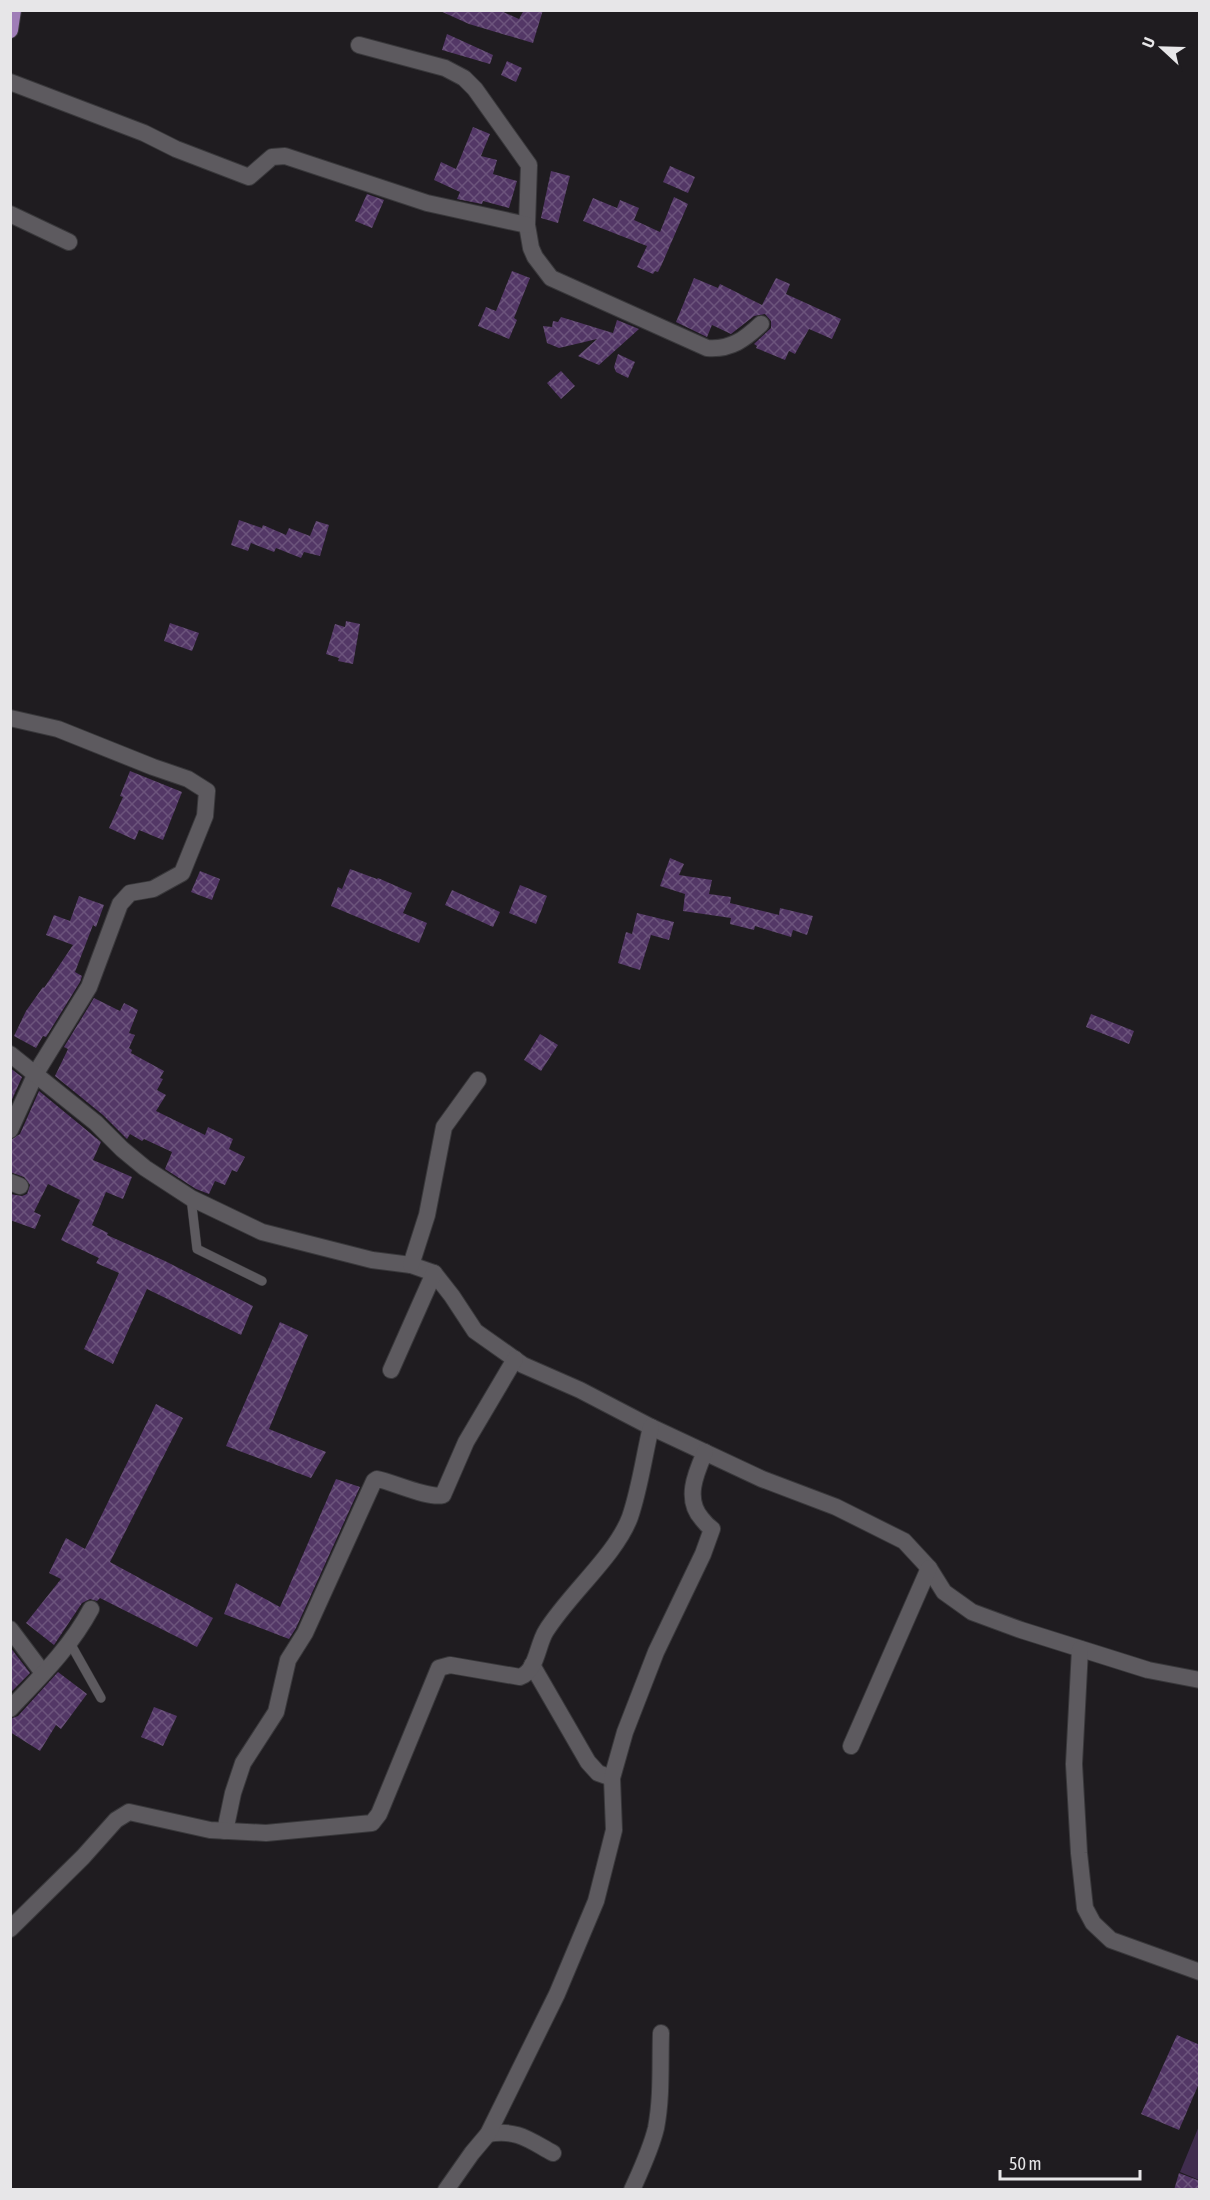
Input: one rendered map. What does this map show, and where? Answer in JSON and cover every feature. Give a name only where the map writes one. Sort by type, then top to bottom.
[{"type":"main road","points":[[10,30],[13,10]]},
{"type":"street","points":[[359,45],[445,68],[464,78],[476,89],[528,165],[527,225],[535,257],[551,278],[707,348],[730,346],[744,340],[761,324]]},
{"type":"street","points":[[10,82],[249,177],[272,157],[285,156],[427,203],[527,225]]},
{"type":"street","points":[[10,214],[69,242]]},
{"type":"street","points":[[10,718],[58,729],[188,779],[207,791],[205,816],[182,873],[153,889],[130,893],[120,904],[89,987],[36,1073],[10,1130]]},
{"type":"street","points":[[10,1054],[96,1123],[145,1168],[191,1198],[262,1232],[372,1260],[411,1265],[434,1273],[475,1331],[523,1365],[580,1390],[651,1427],[762,1479],[836,1507],[904,1541],[929,1568],[944,1592],[972,1612],[1148,1670],[1200,1680]]},
{"type":"street","points":[[411,1265],[427,1215],[444,1127],[477,1080]]},
{"type":"street","points":[[391,1370],[434,1273]]},
{"type":"street","points":[[225,1831],[243,1763],[276,1712],[288,1660],[305,1633],[374,1481],[377,1479],[393,1482],[435,1496],[442,1495],[466,1442],[515,1359]]},
{"type":"street","points":[[10,1929],[123,1815],[129,1812],[210,1830],[266,1833],[372,1823],[379,1815],[439,1668],[450,1665],[520,1677],[530,1671],[543,1634],[616,1541],[630,1517],[651,1427]]},
{"type":"street","points":[[446,2190],[472,2152],[488,2134],[557,1994],[596,1901],[614,1830],[612,1778],[625,1732],[656,1652],[712,1529],[693,1506],[693,1482],[705,1452]]},
{"type":"street","points":[[851,1746],[929,1568]]},
{"type":"street","points":[[10,1709],[56,1662],[91,1609]]},
{"type":"street","points":[[10,1629],[43,1673]]},
{"type":"street","points":[[1080,1649],[1074,1764],[1085,1908],[1093,1923],[1111,1941],[1200,1972]]},
{"type":"street","points":[[532,1665],[588,1762],[598,1773],[612,1778]]},
{"type":"street","points":[[632,2190],[656,2128],[661,2033]]},
{"type":"street","points":[[488,2134],[503,2131],[517,2133],[554,2153]]},
{"type":"lane","points":[[191,1198],[197,1249],[262,1281]]},
{"type":"lane","points":[[70,1643],[101,1698]]},
{"type":"shaded area","points":[[1199,2126],[1200,2180],[1180,2172]]},
{"type":"building","points":[[438,10],[499,10],[519,19],[524,10],[543,10],[533,43],[469,24]]},
{"type":"building","points":[[447,34],[493,55],[490,64],[442,50]]},
{"type":"building","points":[[507,61],[522,68],[516,82],[501,75]]},
{"type":"building","points":[[473,127],[490,134],[481,156],[497,160],[493,174],[517,181],[509,208],[483,201],[482,204],[457,199],[460,192],[434,180],[441,162],[456,169]]},
{"type":"building","points":[[670,166],[695,177],[688,193],[663,182]]},
{"type":"building","points":[[551,171],[570,176],[558,223],[541,218]]},
{"type":"building","points":[[367,194],[384,200],[372,228],[355,221]]},
{"type":"building","points":[[674,197],[688,204],[658,272],[655,271],[653,274],[637,267],[647,246],[583,221],[593,198],[617,208],[620,200],[639,208],[634,220],[660,232]]},
{"type":"building","points":[[512,271],[530,278],[514,318],[517,320],[509,339],[478,326],[486,307],[496,311]]},
{"type":"building","points":[[694,278],[718,288],[720,284],[762,305],[776,278],[790,284],[786,294],[841,319],[832,339],[809,329],[795,354],[789,351],[785,360],[756,348],[754,344],[771,328],[771,321],[765,314],[754,316],[731,334],[712,325],[707,337],[676,322]]},
{"type":"building","points":[[561,317],[613,333],[617,320],[639,329],[599,365],[578,356],[597,339],[559,348],[547,343],[543,326],[552,327],[553,321],[558,322]]},
{"type":"building","points":[[618,354],[635,362],[628,378],[616,372],[614,367]]},
{"type":"building","points":[[561,371],[575,386],[561,399],[547,383]]},
{"type":"building","points":[[239,520],[262,528],[263,525],[286,535],[289,528],[310,536],[316,521],[329,525],[320,556],[304,552],[301,558],[276,548],[274,552],[251,543],[248,551],[231,545]]},
{"type":"building","points":[[346,621],[360,624],[353,664],[338,661],[339,658],[326,654],[335,624],[345,627]]},
{"type":"building","points":[[170,623],[199,633],[192,651],[164,641]]},
{"type":"building","points":[[130,771],[182,792],[163,840],[139,830],[135,840],[109,828],[123,797],[120,796]]},
{"type":"building","points":[[670,858],[684,864],[679,875],[712,880],[709,894],[731,897],[730,903],[779,915],[780,908],[813,916],[807,935],[793,930],[791,937],[755,926],[754,930],[730,924],[731,918],[683,911],[685,894],[660,886]]},
{"type":"building","points":[[350,869],[412,893],[403,913],[427,923],[419,943],[331,906],[338,887],[342,889]]},
{"type":"building","points":[[200,871],[220,879],[212,900],[191,892]]},
{"type":"building","points":[[520,885],[547,896],[536,924],[509,913]]},
{"type":"building","points":[[452,890],[500,912],[493,927],[445,905]]},
{"type":"building","points":[[79,896],[104,905],[96,927],[93,925],[75,972],[82,976],[80,982],[46,1037],[43,1036],[36,1048],[14,1036],[26,1011],[73,945],[46,935],[54,915],[70,921]]},
{"type":"building","points":[[637,913],[674,922],[669,940],[651,935],[640,970],[618,963],[626,932],[632,934]]},
{"type":"building","points":[[94,998],[120,1011],[124,1003],[138,1010],[129,1033],[135,1035],[129,1048],[132,1050],[131,1053],[164,1071],[160,1078],[163,1079],[157,1090],[166,1095],[156,1111],[205,1135],[208,1127],[233,1139],[229,1149],[245,1157],[237,1172],[232,1170],[225,1185],[215,1181],[209,1194],[196,1189],[165,1169],[172,1152],[130,1134],[127,1139],[103,1115],[55,1076],[68,1049],[64,1047]]},
{"type":"building","points":[[1091,1014],[1134,1031],[1129,1044],[1086,1027]]},
{"type":"building","points":[[540,1034],[558,1045],[541,1071],[524,1060]]},
{"type":"building","points":[[10,1068],[22,1077],[10,1104]]},
{"type":"building","points":[[39,1091],[101,1142],[93,1160],[132,1177],[123,1199],[106,1192],[92,1225],[108,1233],[107,1235],[165,1261],[253,1306],[241,1335],[147,1289],[113,1364],[84,1349],[119,1273],[96,1263],[99,1258],[61,1240],[80,1200],[48,1184],[34,1212],[41,1215],[35,1229],[10,1220],[10,1194],[22,1196],[27,1194],[30,1185],[24,1177],[10,1172],[10,1140],[20,1134]]},
{"type":"building","points":[[280,1322],[308,1335],[269,1429],[326,1452],[311,1478],[226,1446]]},
{"type":"building","points":[[156,1404],[183,1418],[110,1562],[213,1618],[197,1647],[100,1598],[97,1601],[90,1599],[82,1603],[54,1645],[26,1623],[61,1579],[49,1573],[66,1538],[85,1549]]},
{"type":"building","points":[[336,1479],[360,1487],[289,1639],[224,1614],[236,1583],[280,1607]]},
{"type":"building","points":[[10,1647],[30,1673],[10,1693]]},
{"type":"building","points":[[58,1672],[87,1694],[61,1729],[56,1725],[40,1751],[10,1732],[10,1719],[18,1716]]},
{"type":"building","points":[[154,1707],[177,1716],[163,1746],[141,1737]]},
{"type":"building","points":[[1177,2035],[1200,2045],[1200,2081],[1179,2130],[1141,2114]]},
{"type":"building","points":[[1179,2173],[1200,2181],[1200,2190],[1174,2190]]}]
